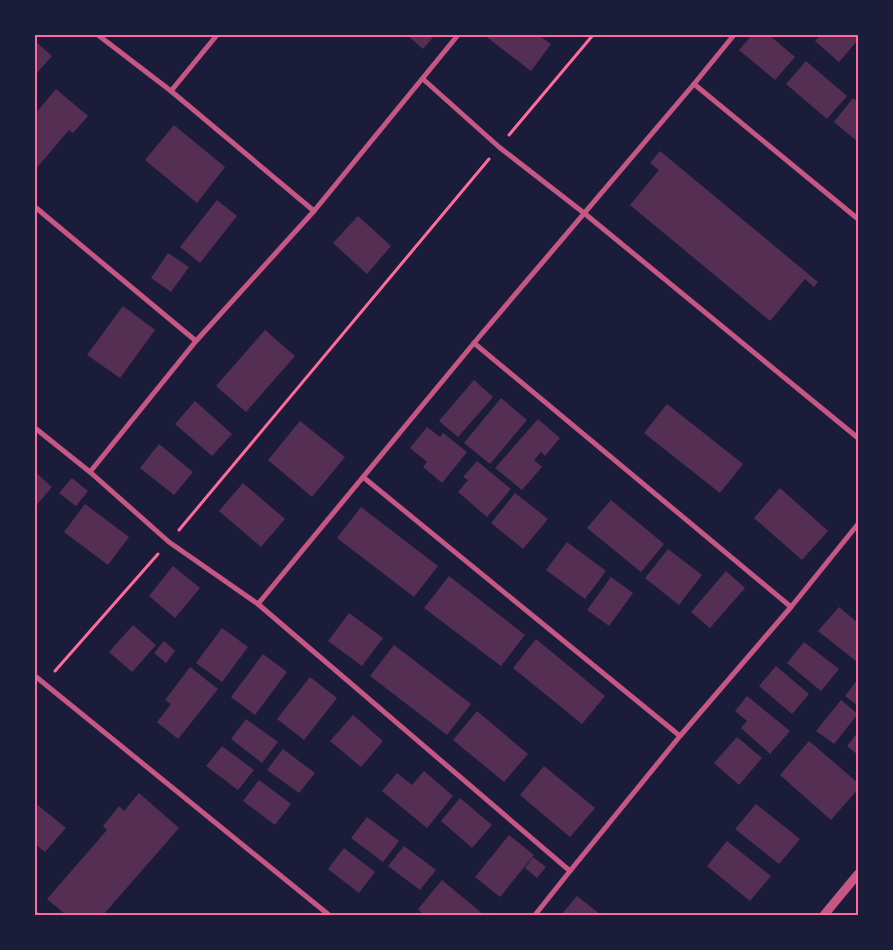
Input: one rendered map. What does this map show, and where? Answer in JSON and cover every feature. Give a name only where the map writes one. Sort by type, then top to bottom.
[{"type":"street","points":[[98,35],[171,91],[314,211]]},
{"type":"street","points":[[171,91],[217,35]]},
{"type":"street","points":[[90,472],[196,342],[314,211],[458,35]]},
{"type":"street","points":[[258,604],[474,343],[734,35]]},
{"type":"street","points":[[423,78],[499,147],[584,213],[858,438]]},
{"type":"street","points":[[694,84],[858,219]]},
{"type":"street","points":[[35,207],[196,342]]},
{"type":"street","points":[[474,343],[791,607]]},
{"type":"street","points":[[35,428],[90,472],[169,542],[258,604],[570,871]]},
{"type":"street","points":[[363,477],[680,736]]},
{"type":"street","points":[[535,915],[680,736],[791,607],[858,524]]},
{"type":"street","points":[[35,676],[329,915]]},
{"type":"street","points":[[824,915],[858,874]]},
{"type":"path","points":[[44,684],[169,542],[593,35]]},
{"type":"building","points":[[407,35],[435,35],[423,49]]},
{"type":"building","points":[[484,35],[539,35],[551,44],[531,71]]},
{"type":"building","points":[[752,35],[769,35],[795,57],[775,80],[739,50]]},
{"type":"building","points":[[821,35],[858,35],[858,40],[839,62],[815,41]]},
{"type":"building","points":[[35,41],[52,56],[35,75]]},
{"type":"building","points":[[806,61],[847,96],[827,119],[786,84]]},
{"type":"building","points":[[56,89],[88,116],[73,133],[69,130],[35,170],[35,114]]},
{"type":"building","points":[[853,98],[858,102],[858,142],[834,122]]},
{"type":"building","points":[[174,125],[225,167],[197,203],[145,160]]},
{"type":"building","points":[[660,151],[818,282],[814,287],[805,279],[770,321],[630,205],[659,170],[650,163]]},
{"type":"building","points":[[217,200],[237,216],[200,263],[180,247]]},
{"type":"building","points":[[358,216],[391,246],[367,274],[333,243]]},
{"type":"building","points":[[168,253],[189,267],[171,292],[151,278]]},
{"type":"building","points":[[123,306],[155,330],[120,378],[87,355]]},
{"type":"building","points":[[265,330],[295,356],[246,412],[216,386]]},
{"type":"building","points":[[474,380],[493,397],[458,437],[439,421]]},
{"type":"building","points":[[501,398],[527,420],[490,464],[464,443]]},
{"type":"building","points":[[195,401],[232,434],[212,456],[175,424]]},
{"type":"building","points":[[667,404],[743,464],[720,493],[644,433]]},
{"type":"building","points":[[538,419],[560,438],[545,456],[541,452],[534,460],[542,467],[522,490],[495,468]]},
{"type":"building","points":[[300,421],[345,457],[312,497],[268,460]]},
{"type":"building","points":[[427,427],[440,437],[443,433],[467,452],[442,483],[423,467],[427,462],[410,448]]},
{"type":"building","points":[[159,444],[193,472],[174,495],[140,468]]},
{"type":"building","points":[[477,461],[511,489],[487,517],[458,492],[468,480],[463,477]]},
{"type":"building","points":[[35,472],[52,487],[35,507]]},
{"type":"building","points":[[72,478],[88,491],[76,506],[59,493]]},
{"type":"building","points":[[243,483],[285,519],[261,547],[219,511]]},
{"type":"building","points":[[780,488],[828,531],[802,560],[754,518]]},
{"type":"building","points":[[515,493],[548,519],[523,549],[491,523]]},
{"type":"building","points":[[611,500],[664,544],[641,572],[587,528]]},
{"type":"building","points":[[85,504],[129,537],[108,565],[64,532]]},
{"type":"building","points":[[361,507],[438,566],[414,597],[337,538]]},
{"type":"building","points":[[567,542],[606,571],[585,599],[546,570]]},
{"type":"building","points":[[668,549],[702,575],[679,605],[645,578]]},
{"type":"building","points":[[173,566],[200,588],[175,618],[149,596]]},
{"type":"building","points":[[726,571],[745,588],[710,628],[691,612]]},
{"type":"building","points":[[449,576],[525,635],[501,666],[424,608]]},
{"type":"building","points":[[611,577],[633,593],[609,626],[587,610]]},
{"type":"building","points":[[839,607],[858,623],[858,659],[856,661],[818,631]]},
{"type":"building","points":[[349,613],[383,638],[362,666],[328,641]]},
{"type":"building","points":[[133,625],[156,645],[132,672],[109,652]]},
{"type":"building","points":[[222,628],[248,647],[222,682],[196,663]]},
{"type":"building","points":[[536,639],[605,696],[582,724],[513,668]]},
{"type":"building","points":[[164,641],[175,651],[166,663],[154,653]]},
{"type":"building","points":[[804,642],[839,669],[821,691],[787,663]]},
{"type":"building","points":[[394,645],[471,704],[447,735],[370,676]]},
{"type":"building","points":[[263,654],[287,672],[255,715],[231,697]]},
{"type":"building","points":[[776,666],[809,694],[792,714],[759,686]]},
{"type":"building","points":[[190,667],[218,689],[178,739],[157,722],[171,704],[165,700]]},
{"type":"building","points":[[310,677],[337,698],[304,740],[277,719]]},
{"type":"building","points":[[858,679],[858,706],[845,696]]},
{"type":"building","points":[[747,696],[790,731],[770,754],[741,728],[747,721],[735,711]]},
{"type":"building","points":[[841,700],[858,714],[834,744],[816,731]]},
{"type":"building","points":[[477,711],[528,754],[504,782],[453,740]]},
{"type":"building","points":[[353,715],[383,741],[361,767],[330,741]]},
{"type":"building","points":[[246,719],[278,742],[262,763],[231,739]]},
{"type":"building","points":[[858,732],[858,755],[847,746]]},
{"type":"building","points":[[737,737],[762,758],[739,785],[714,763]]},
{"type":"building","points":[[809,741],[858,783],[858,789],[831,820],[780,775]]},
{"type":"building","points":[[222,746],[254,770],[238,790],[206,766]]},
{"type":"building","points":[[283,749],[315,773],[299,793],[267,770]]},
{"type":"building","points":[[544,766],[595,808],[570,837],[520,795]]},
{"type":"building","points":[[424,771],[453,796],[427,828],[382,791],[397,773],[412,785]]},
{"type":"building","points":[[259,780],[291,804],[275,825],[243,801]]},
{"type":"building","points":[[139,793],[179,828],[103,915],[66,915],[47,899],[107,830],[103,826],[119,806],[124,811]]},
{"type":"building","points":[[460,798],[492,825],[472,848],[441,821]]},
{"type":"building","points":[[35,803],[66,828],[45,852],[35,844]]},
{"type":"building","points":[[756,804],[800,839],[779,864],[735,829]]},
{"type":"building","points":[[367,817],[399,841],[383,862],[351,838]]},
{"type":"building","points":[[509,835],[534,855],[500,897],[475,877]]},
{"type":"building","points":[[727,841],[771,876],[750,901],[707,866]]},
{"type":"building","points":[[404,846],[436,870],[420,890],[388,866]]},
{"type":"building","points":[[344,848],[375,872],[359,893],[328,869]]},
{"type":"building","points":[[533,857],[546,867],[537,878],[525,868]]},
{"type":"building","points":[[442,880],[484,915],[424,915],[418,909]]},
{"type":"building","points":[[577,896],[601,915],[561,915]]}]
